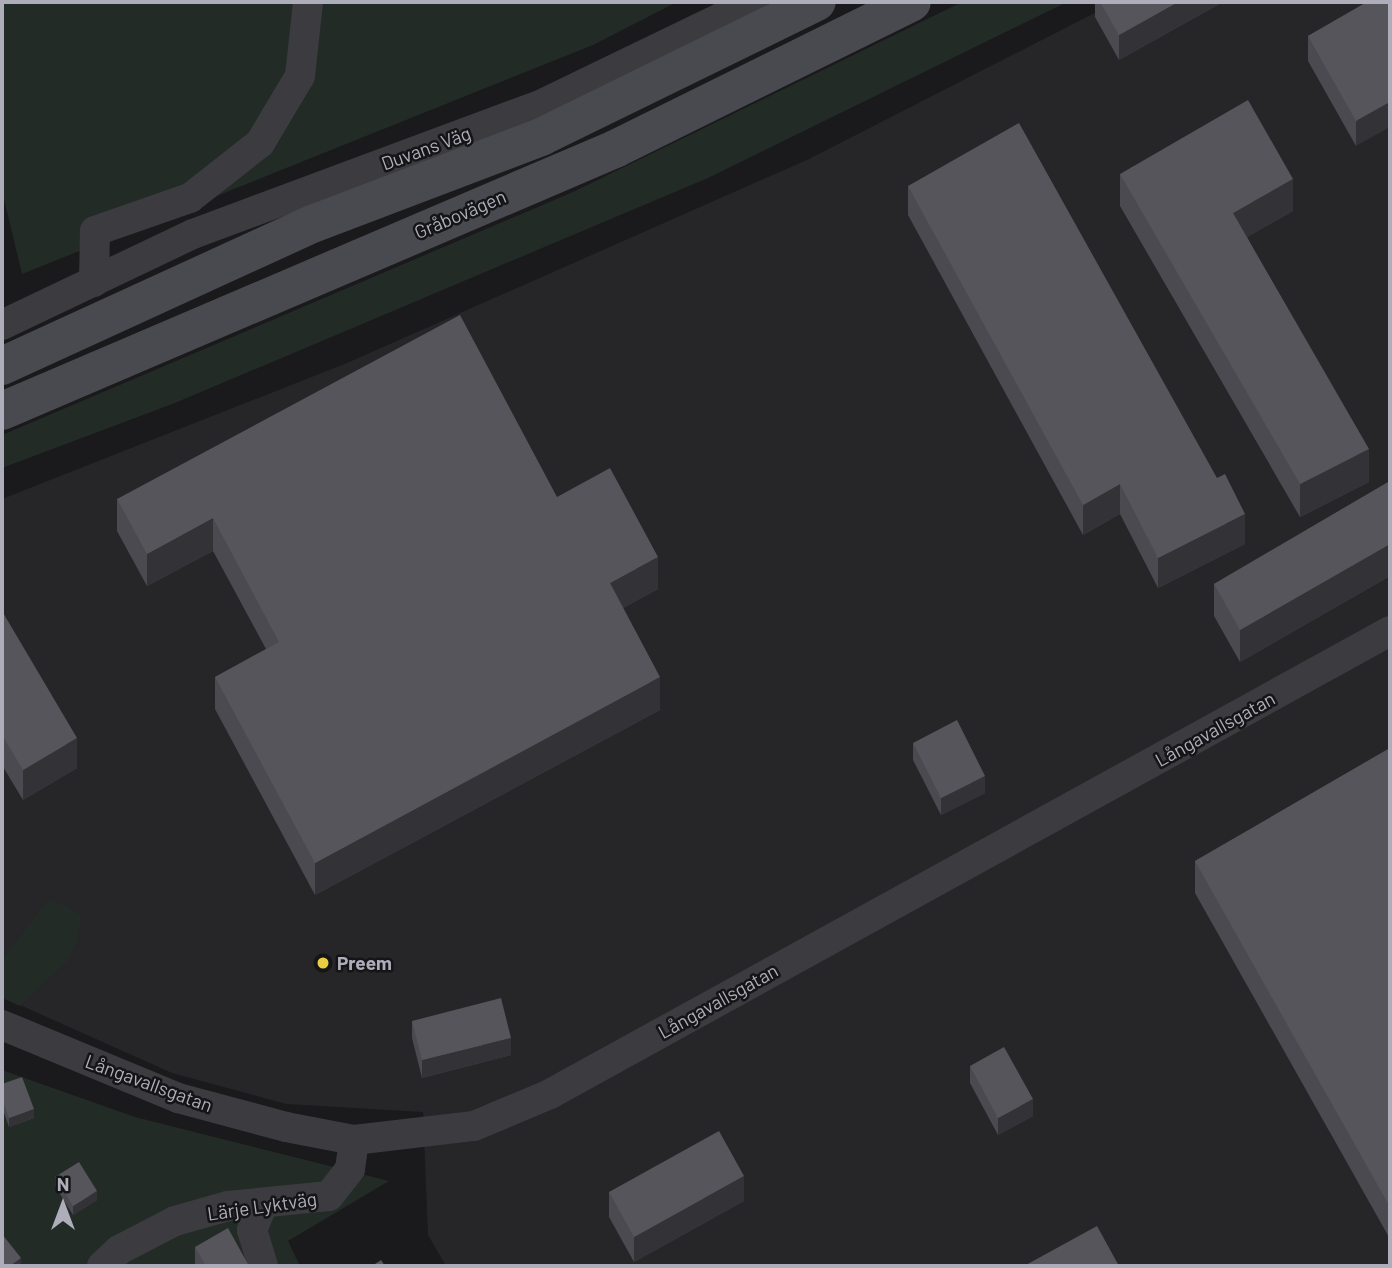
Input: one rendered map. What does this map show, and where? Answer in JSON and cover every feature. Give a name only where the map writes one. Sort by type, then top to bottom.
[{"type":"main road","points":[[2,366],[315,223],[541,137],[817,2]]},
{"type":"main road","name":"Gråbovägen","points":[[2,411],[615,149],[912,2]]},
{"type":"street","points":[[94,282],[95,231],[190,198],[260,143],[300,76],[307,2]]},
{"type":"street","name":"Duvans Väg","points":[[2,325],[193,234],[538,106],[752,2]]},
{"type":"street","name":"Långavallsgatan","points":[[7,1035],[178,1098],[354,1140],[474,1126],[550,1094],[1390,631]]},
{"type":"street","name":"Lärje Lyktväg","points":[[102,1266],[119,1250],[175,1221],[263,1204],[329,1196],[351,1169],[354,1140]]},
{"type":"street","points":[[262,1266],[252,1230],[263,1204]]},
{"type":"shaded area","points":[[2,2],[677,2],[593,45],[22,274],[2,191]]},
{"type":"shaded area","points":[[962,2],[1067,2],[708,178],[175,403],[2,468],[2,435],[573,192]]},
{"type":"shaded area","points":[[1116,2],[1390,2],[1390,1266],[446,1266],[428,1235],[423,1112],[286,1104],[172,1073],[2,997],[2,499],[347,363],[809,159]]},
{"type":"shaded area","points":[[50,898],[82,915],[77,941],[68,961],[20,1006],[2,998],[2,959]]},
{"type":"shaded area","points":[[2,1070],[135,1117],[389,1181],[288,1241],[300,1266],[2,1266]]},
{"type":"building","points":[[1100,2],[1178,2],[1119,35]]},
{"type":"building","points":[[1367,2],[1390,2],[1390,102],[1356,121],[1308,36]]},
{"type":"building","points":[[1248,100],[1293,179],[1233,213],[1369,449],[1300,484],[1120,174]]},
{"type":"building","points":[[1019,123],[1217,478],[1225,474],[1245,514],[1158,558],[1120,484],[1083,505],[908,186]]},
{"type":"building","points":[[460,315],[557,497],[610,468],[658,557],[610,583],[660,677],[315,863],[215,677],[279,642],[213,518],[147,554],[117,499]]},
{"type":"building","points":[[1390,481],[1390,544],[1240,630],[1214,584]]},
{"type":"building","points":[[2,611],[77,738],[23,770],[2,735]]},
{"type":"building","points":[[957,720],[985,776],[941,798],[913,743]]},
{"type":"building","points":[[1390,748],[1390,1207],[1195,861]]},
{"type":"building","points":[[501,998],[511,1038],[422,1060],[412,1021]]},
{"type":"building","points":[[1004,1047],[1033,1099],[998,1118],[970,1066]]},
{"type":"building","points":[[22,1077],[34,1109],[9,1118],[2,1099],[2,1084]]},
{"type":"building","points":[[719,1131],[744,1176],[634,1237],[609,1192]]},
{"type":"building","points":[[79,1162],[97,1191],[73,1206],[55,1177]]},
{"type":"building","points":[[1097,1226],[1119,1266],[1024,1266]]},
{"type":"building","points":[[228,1228],[249,1266],[206,1266],[195,1247]]},
{"type":"building","points":[[2,1234],[21,1258],[10,1266],[2,1266]]},
{"type":"building","points":[[381,1260],[385,1266],[372,1266]]},
{"type":"place","name":"Preem","points":[[323,963]]}]
